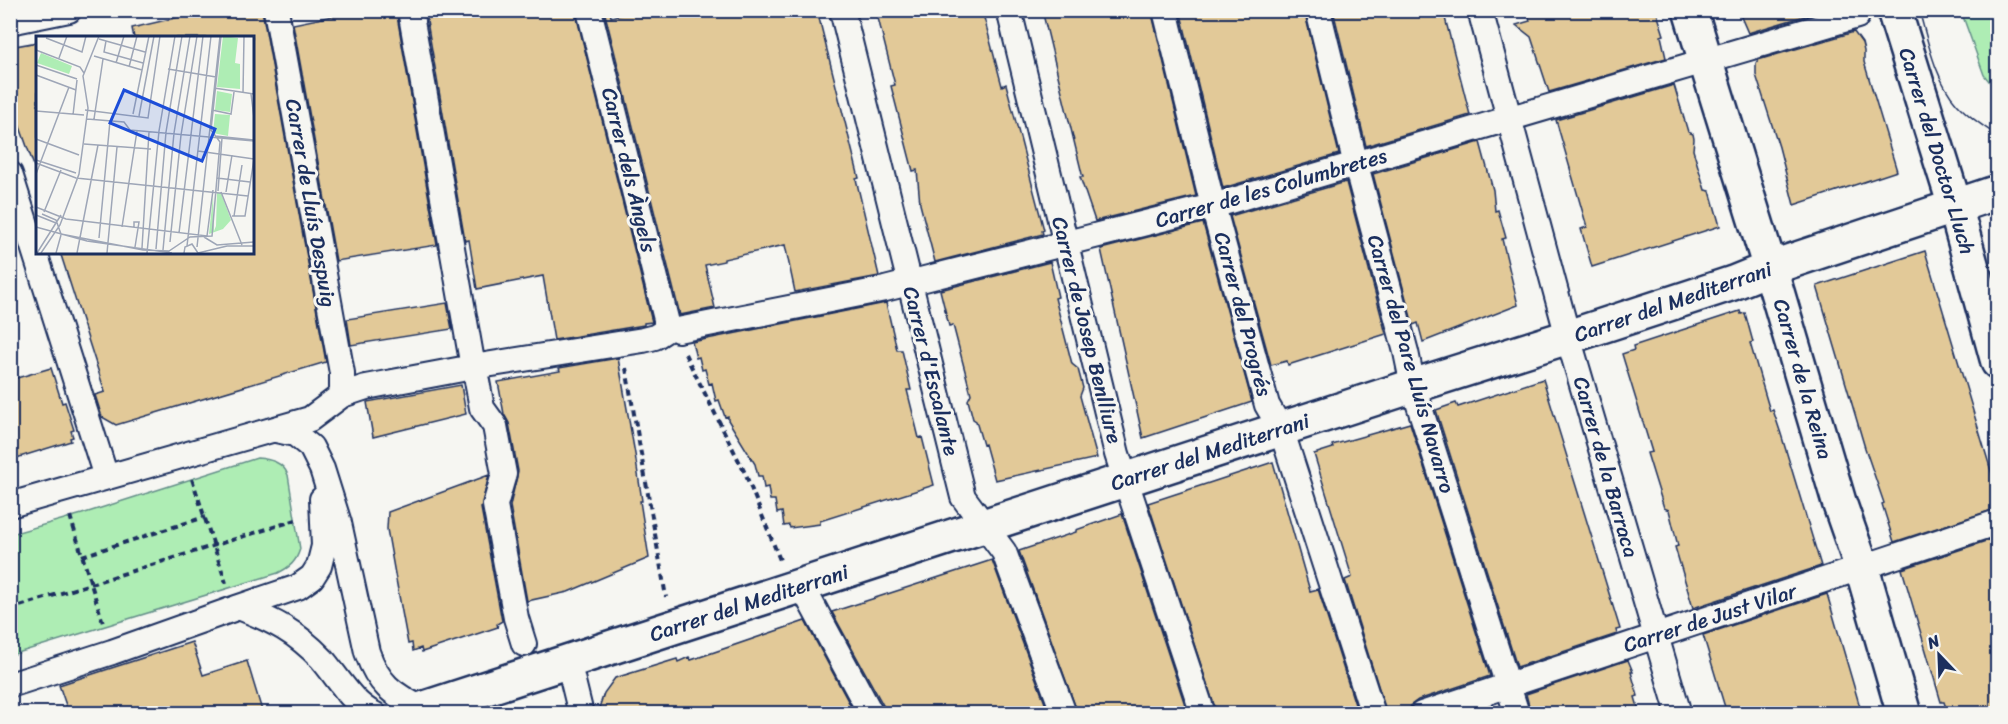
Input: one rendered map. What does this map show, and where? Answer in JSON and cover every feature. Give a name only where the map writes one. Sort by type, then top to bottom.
[{"type":"street","points":[[10,22],[69,10]]},
{"type":"street","name":"Carrer de Lluís Despuig","points":[[276,10],[342,373],[342,395]]},
{"type":"street","points":[[410,10],[475,374],[482,408],[495,426],[504,474],[495,505],[516,618],[524,644]]},
{"type":"street","name":"Carrer dels Àngels","points":[[589,10],[666,320],[675,335]]},
{"type":"street","name":"Carrer d'Escalante","points":[[842,10],[963,497],[1004,552],[1064,714]]},
{"type":"street","name":"Carrer de Josep Benlliure","points":[[1009,10],[1117,454],[1203,714]]},
{"type":"street","name":"Carrer del Progrés","points":[[1165,10],[1213,206],[1267,405],[1281,429],[1373,714]]},
{"type":"street","name":"Carrer del Pare Lluís Navarro","points":[[1318,10],[1413,386],[1517,714]]},
{"type":"street","name":"Carrer de la Barraca","points":[[1480,10],[1568,337],[1679,714]]},
{"type":"street","name":"Carrer de la Reina","points":[[1690,10],[1839,502],[1862,568],[1904,714]]},
{"type":"street","name":"Carrer del Doctor Lluch","points":[[1893,10],[1955,206],[1998,362]]},
{"type":"street","name":"Carrer de les Columbretes","points":[[10,505],[310,419],[342,395],[366,387],[475,374],[655,337],[675,335],[909,283],[1213,206],[1857,16]]},
{"type":"street","points":[[10,174],[106,477]]},
{"type":"street","name":"Carrer del Mediterrani","points":[[418,711],[1733,283],[1770,268],[1998,192]]},
{"type":"street","points":[[276,430],[296,434],[311,447],[322,468],[339,524],[367,652],[374,670],[389,688],[418,711]]},
{"type":"street","points":[[10,685],[112,652],[298,586],[312,578],[319,566],[324,546],[322,468]]},
{"type":"street","name":"Carrer de Just Vilar","points":[[1422,714],[1998,522]]},
{"type":"street","points":[[802,586],[871,714]]},
{"type":"street","points":[[239,607],[277,622],[295,633],[322,659],[351,695],[374,714]]},
{"type":"street","points":[[568,661],[581,714]]},
{"type":"path","points":[[675,335],[745,473],[780,560],[802,586]]},
{"type":"path","points":[[626,367],[666,598]]},
{"type":"path","points":[[190,472],[227,585]]},
{"type":"path","points":[[68,509],[106,634]]},
{"type":"path","points":[[82,556],[205,517]]},
{"type":"path","points":[[10,609],[303,518]]},
{"type":"green space","points":[[1961,11],[1997,11],[1997,91],[1984,75]]},
{"type":"green space","points":[[257,458],[276,462],[288,475],[300,549],[297,557],[289,566],[278,573],[11,655],[11,534],[82,514]]},
{"type":"building","points":[[209,10],[262,10],[326,362],[116,425],[102,417],[95,395],[105,392],[61,254],[254,254],[254,36],[134,36],[132,28]]},
{"type":"building","points":[[362,10],[396,10],[437,245],[336,261],[293,24]]},
{"type":"building","points":[[425,10],[575,10],[652,322],[554,340],[543,276],[477,289],[469,240],[465,241]]},
{"type":"building","points":[[604,10],[610,10],[611,17],[639,10],[817,10],[859,178],[856,179],[879,276],[795,292],[785,245],[705,265],[715,308],[680,315]]},
{"type":"building","points":[[876,10],[982,10],[1002,86],[1006,84],[1044,230],[1043,234],[935,262],[920,204],[917,170],[913,171],[891,86],[895,85]]},
{"type":"building","points":[[1042,10],[1151,10],[1196,196],[1095,221],[1080,177],[1083,177]]},
{"type":"building","points":[[1180,10],[1304,10],[1339,154],[1223,188]]},
{"type":"building","points":[[1333,10],[1443,10],[1470,115],[1366,146]]},
{"type":"building","points":[[1527,10],[1656,10],[1664,35],[1661,36],[1666,58],[1549,92],[1531,37],[1516,25],[1530,21]]},
{"type":"building","points":[[1738,10],[1825,10],[1748,33]]},
{"type":"building","points":[[1854,32],[1862,43],[1864,62],[1897,171],[1794,205],[1779,147],[1756,75],[1756,63],[1758,60]]},
{"type":"building","points":[[36,42],[36,166],[34,166],[10,99],[10,47]]},
{"type":"building","points":[[1674,85],[1688,132],[1693,134],[1693,150],[1705,190],[1710,191],[1720,226],[1592,267],[1581,229],[1587,227],[1556,120]]},
{"type":"building","points":[[1480,142],[1493,190],[1495,211],[1498,210],[1506,238],[1502,239],[1518,305],[1423,342],[1418,323],[1413,325],[1373,174]]},
{"type":"building","points":[[1346,182],[1386,334],[1288,365],[1287,361],[1271,365],[1230,216]]},
{"type":"building","points":[[1203,223],[1252,402],[1143,438],[1101,249]]},
{"type":"building","points":[[1925,251],[1998,494],[1998,508],[1894,542],[1817,286]]},
{"type":"building","points":[[1050,262],[1058,297],[1055,298],[1072,364],[1078,369],[1083,388],[1080,396],[1097,458],[995,480],[985,444],[983,445],[976,421],[973,419],[968,400],[971,394],[953,325],[949,326],[940,290]]},
{"type":"building","points":[[447,303],[452,329],[351,345],[347,319]]},
{"type":"building","points":[[886,303],[897,350],[902,350],[911,390],[907,390],[934,485],[820,521],[820,524],[790,528],[789,525],[784,526],[782,512],[777,513],[775,500],[770,500],[768,487],[764,488],[762,476],[758,476],[755,464],[728,420],[728,416],[725,417],[719,400],[716,401],[712,383],[709,384],[705,369],[702,370],[699,357],[696,358],[692,342]]},
{"type":"building","points":[[1740,311],[1741,314],[1745,313],[1753,342],[1750,343],[1770,411],[1773,410],[1781,434],[1821,566],[1693,608],[1675,547],[1678,546],[1669,510],[1664,508],[1647,453],[1652,452],[1622,354],[1634,350],[1633,346]]},
{"type":"building","points":[[618,358],[635,454],[649,558],[568,592],[527,601],[510,506],[518,471],[498,382]]},
{"type":"building","points":[[51,368],[62,403],[65,402],[74,430],[71,431],[73,437],[70,438],[71,441],[10,460],[10,380]]},
{"type":"building","points":[[1543,379],[1620,629],[1616,630],[1617,634],[1517,667],[1436,410],[1456,403],[1458,407]]},
{"type":"building","points":[[461,385],[466,414],[373,437],[367,402]]},
{"type":"building","points":[[1410,423],[1490,676],[1418,700],[1411,705],[1408,714],[1387,714],[1345,580],[1352,577],[1314,454],[1333,448],[1332,445]]},
{"type":"building","points":[[1273,462],[1310,591],[1318,589],[1358,714],[1217,714],[1148,503]]},
{"type":"building","points":[[489,475],[481,508],[502,621],[497,624],[498,627],[422,652],[421,648],[413,651],[412,643],[408,644],[395,574],[387,529],[388,512]]},
{"type":"building","points":[[1122,514],[1188,714],[1078,714],[1019,551]]},
{"type":"building","points":[[1998,537],[1998,714],[1948,714],[1944,702],[1941,702],[1902,569]]},
{"type":"building","points":[[992,560],[1049,714],[885,714],[884,707],[832,612]]},
{"type":"building","points":[[1827,594],[1862,714],[1727,714],[1703,635]]},
{"type":"building","points":[[805,621],[855,714],[597,714],[604,693],[615,678],[677,659],[678,662],[689,657],[691,660]]},
{"type":"building","points":[[192,642],[203,675],[247,661],[263,714],[69,714],[59,685]]},
{"type":"building","points":[[1628,660],[1633,672],[1631,672],[1638,696],[1635,697],[1640,714],[1531,714],[1526,694]]},
{"type":"tram line","points":[[1919,10],[1933,60],[1949,94],[1966,113],[1998,136]]}]
